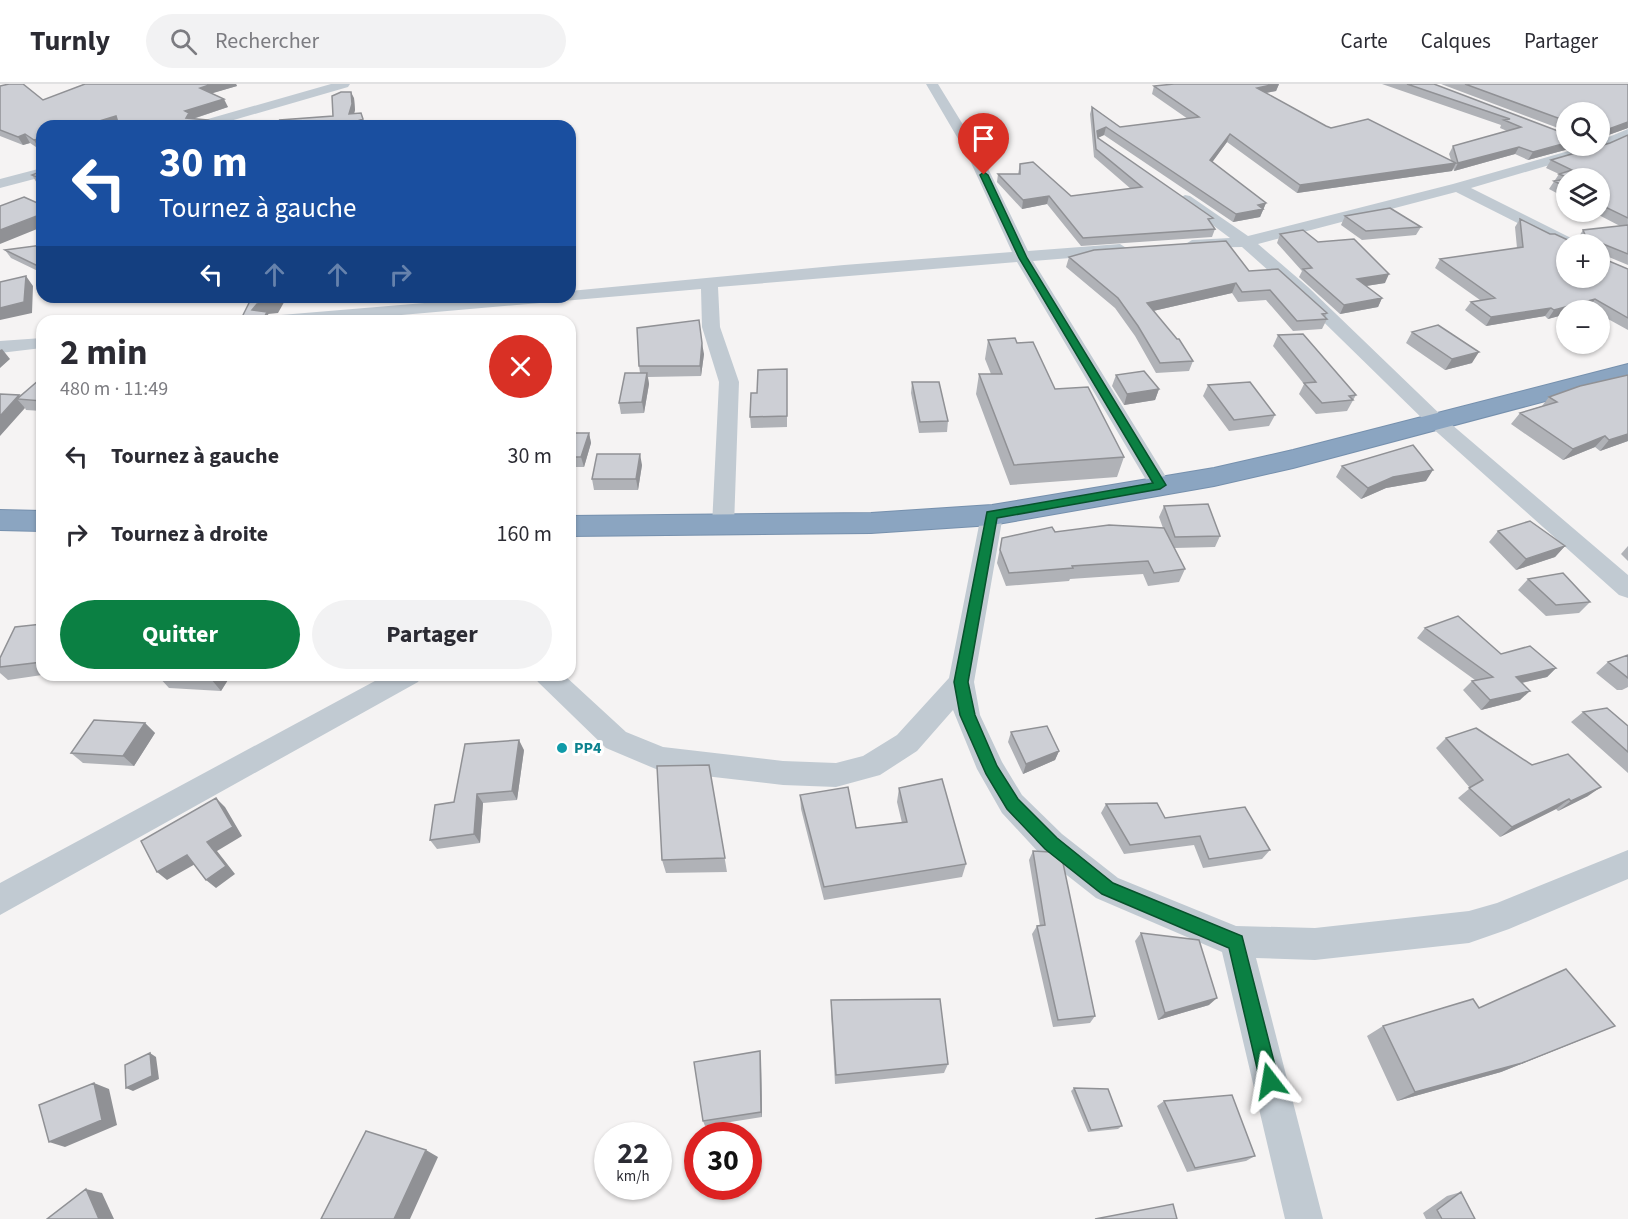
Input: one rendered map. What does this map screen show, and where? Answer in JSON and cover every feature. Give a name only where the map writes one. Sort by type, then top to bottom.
[{"type":"highway","points":[[576,526],[871,523],[992,515],[1214,477],[1293,459],[1628,370]]},
{"type":"highway","points":[[0,520],[36,521]]},
{"type":"street","points":[[220,120],[344,84]]},
{"type":"street","points":[[932,84],[974,154],[1023,258],[1160,485]]},
{"type":"street","points":[[252,111],[271,120]]},
{"type":"street","points":[[1610,141],[1628,133]]},
{"type":"street","points":[[1178,245],[1246,242],[1458,187],[1556,155]]},
{"type":"street","points":[[0,184],[36,174]]},
{"type":"street","points":[[1458,187],[1556,236]]},
{"type":"street","points":[[1169,188],[1246,242],[1354,339],[1437,422],[1628,589]]},
{"type":"street","points":[[576,295],[877,267],[1023,258],[1133,248]]},
{"type":"street","points":[[709,283],[711,327],[729,382],[723,526]]},
{"type":"street","points":[[342,315],[486,303]]},
{"type":"street","points":[[0,347],[36,344]]},
{"type":"street","points":[[992,515],[961,682],[967,715],[991,769],[1012,804],[1051,844],[1107,888],[1236,942],[1315,944],[1468,927],[1498,918],[1628,864]]},
{"type":"street","points":[[0,900],[398,681]]},
{"type":"street","points":[[553,681],[616,740],[661,759],[783,773],[836,775],[870,766],[907,742],[961,682]]},
{"type":"street","points":[[1236,942],[1304,1219]]},
{"type":"building","points":[[23,84],[43,100],[85,84],[212,84],[200,88],[224,99],[185,111],[189,113],[186,118],[208,120],[117,120],[116,116],[103,120],[36,120],[36,140],[34,140],[25,134],[18,137],[0,130],[0,86]]},
{"type":"building","points":[[1276,84],[1257,88],[1331,128],[1368,119],[1456,163],[1300,185],[1230,134],[1210,160],[1266,203],[1258,205],[1263,209],[1236,214],[1106,127],[1097,131],[1098,138],[1213,218],[1208,219],[1215,229],[1083,238],[1049,196],[1023,200],[998,174],[1020,174],[1020,164],[1033,162],[1071,196],[1142,187],[1096,149],[1092,107],[1120,127],[1199,117],[1154,86]]},
{"type":"building","points":[[1407,84],[1434,84],[1556,130],[1556,146],[1533,152],[1519,147],[1458,163],[1453,146],[1521,127],[1504,120],[1510,119]]},
{"type":"building","points":[[1465,84],[1628,84],[1628,122],[1610,128],[1610,102],[1556,102],[1556,117]]},
{"type":"building","points":[[341,92],[351,92],[352,104],[349,114],[361,113],[363,119],[279,120],[333,116],[332,96]]},
{"type":"building","points":[[1628,135],[1628,218],[1610,209],[1610,168],[1568,168],[1551,160],[1565,156],[1610,156],[1610,143]]},
{"type":"building","points":[[24,197],[36,202],[36,216],[0,230],[0,206]]},
{"type":"building","points":[[1390,208],[1421,227],[1366,231],[1345,216]]},
{"type":"building","points":[[1520,219],[1550,234],[1556,234],[1556,288],[1610,288],[1610,262],[1628,269],[1628,318],[1610,308],[1610,300],[1595,299],[1556,300],[1556,309],[1554,310],[1551,308],[1491,317],[1471,302],[1495,298],[1440,259],[1523,247]]},
{"type":"building","points":[[1628,225],[1628,254],[1610,247],[1610,234],[1585,234],[1583,230]]},
{"type":"building","points":[[1303,230],[1318,242],[1354,239],[1389,274],[1357,279],[1382,298],[1344,305],[1303,269],[1312,268],[1280,234]]},
{"type":"building","points":[[1226,241],[1249,271],[1278,269],[1327,313],[1322,314],[1327,319],[1297,321],[1270,290],[1242,292],[1236,283],[1147,303],[1179,339],[1193,361],[1160,363],[1118,298],[1069,257],[1094,250]]},
{"type":"building","points":[[36,246],[36,265],[5,250]]},
{"type":"building","points":[[26,276],[24,302],[0,308],[0,282]]},
{"type":"building","points":[[249,303],[265,303],[257,304],[252,310],[267,312],[265,315],[243,315]]},
{"type":"building","points":[[699,320],[702,343],[700,366],[639,366],[637,328]]},
{"type":"building","points":[[1438,325],[1479,352],[1452,359],[1412,332]]},
{"type":"building","points":[[1303,334],[1356,395],[1349,396],[1353,400],[1322,403],[1304,383],[1316,382],[1278,335]]},
{"type":"building","points":[[1015,338],[1017,343],[1033,342],[1055,389],[1088,387],[1124,457],[1014,465],[979,374],[1002,374],[988,340]]},
{"type":"building","points":[[787,369],[787,416],[750,417],[751,393],[757,393],[758,370]]},
{"type":"building","points":[[1144,371],[1159,389],[1127,394],[1116,375]]},
{"type":"building","points":[[625,373],[647,373],[642,402],[619,403]]},
{"type":"building","points":[[1628,375],[1628,434],[1609,440],[1605,436],[1573,449],[1520,413],[1557,402],[1549,397],[1580,386]]},
{"type":"building","points":[[912,382],[939,382],[948,421],[920,422]]},
{"type":"building","points":[[1250,382],[1275,415],[1234,420],[1208,385]]},
{"type":"building","points":[[36,383],[36,401],[17,399]]},
{"type":"building","points":[[0,394],[19,395],[0,416]]},
{"type":"building","points":[[576,433],[589,433],[581,457],[576,457]]},
{"type":"building","points":[[1413,445],[1433,470],[1393,477],[1368,488],[1342,466]]},
{"type":"building","points":[[597,454],[640,454],[636,479],[592,479]]},
{"type":"building","points":[[1208,504],[1220,536],[1175,537],[1164,506]]},
{"type":"building","points":[[1530,521],[1565,546],[1526,559],[1498,531]]},
{"type":"building","points":[[1109,525],[1164,528],[1185,569],[1154,573],[1148,561],[1009,573],[1000,550],[1002,538],[1052,527],[1055,532]]},
{"type":"building","points":[[1563,573],[1590,602],[1556,605],[1528,579]]},
{"type":"building","points":[[1458,616],[1501,654],[1530,646],[1556,668],[1516,677],[1530,691],[1490,700],[1472,681],[1493,677],[1425,628]]},
{"type":"building","points":[[36,625],[36,663],[0,667],[0,658],[15,627]]},
{"type":"building","points":[[1628,655],[1628,678],[1608,662]]},
{"type":"building","points":[[1607,708],[1628,726],[1628,752],[1583,712]]},
{"type":"building","points":[[94,720],[145,723],[123,756],[71,753]]},
{"type":"building","points":[[1047,726],[1059,751],[1026,764],[1011,732]]},
{"type":"building","points":[[1476,728],[1532,765],[1568,754],[1601,787],[1571,801],[1569,799],[1512,827],[1469,788],[1483,780],[1446,738]]},
{"type":"building","points":[[519,740],[512,791],[477,794],[474,834],[430,840],[435,805],[454,802],[465,744]]},
{"type":"building","points":[[709,765],[725,858],[662,860],[657,766]]},
{"type":"building","points":[[942,779],[966,864],[824,887],[800,795],[848,787],[856,828],[907,822],[899,788]]},
{"type":"building","points":[[216,798],[233,827],[207,842],[226,866],[206,880],[187,855],[157,872],[141,841]]},
{"type":"building","points":[[1157,803],[1165,818],[1245,807],[1270,850],[1209,859],[1200,836],[1130,845],[1106,804]]},
{"type":"building","points":[[1033,851],[1050,852],[1063,863],[1095,1016],[1058,1020],[1037,926],[1045,925]]},
{"type":"building","points":[[1141,933],[1199,940],[1217,998],[1165,1013]]},
{"type":"building","points":[[1566,969],[1615,1026],[1522,1063],[1415,1092],[1383,1026],[1473,999],[1479,1008]]},
{"type":"building","points":[[940,999],[948,1064],[836,1075],[831,1000]]},
{"type":"building","points":[[760,1051],[761,1112],[703,1121],[694,1062]]},
{"type":"building","points":[[150,1053],[152,1076],[126,1088],[125,1065]]},
{"type":"building","points":[[94,1083],[102,1120],[49,1142],[39,1105]]},
{"type":"building","points":[[1074,1088],[1108,1089],[1122,1126],[1091,1130]]},
{"type":"building","points":[[1232,1095],[1255,1156],[1195,1168],[1164,1101]]},
{"type":"building","points":[[366,1131],[426,1150],[394,1219],[321,1219]]},
{"type":"building","points":[[86,1189],[99,1219],[47,1219]]},
{"type":"building","points":[[1461,1192],[1475,1219],[1442,1219],[1437,1210]]},
{"type":"building","points":[[1173,1204],[1177,1219],[1095,1219]]},
{"type":"place","name":"PP4","points":[[562,748]]},
{"type":"route","points":[[984,175],[1023,258],[1096,383],[1160,485],[992,515],[961,682],[967,715],[991,769],[1012,804],[1051,844],[1107,888],[1236,942],[1270,1081]]}]
